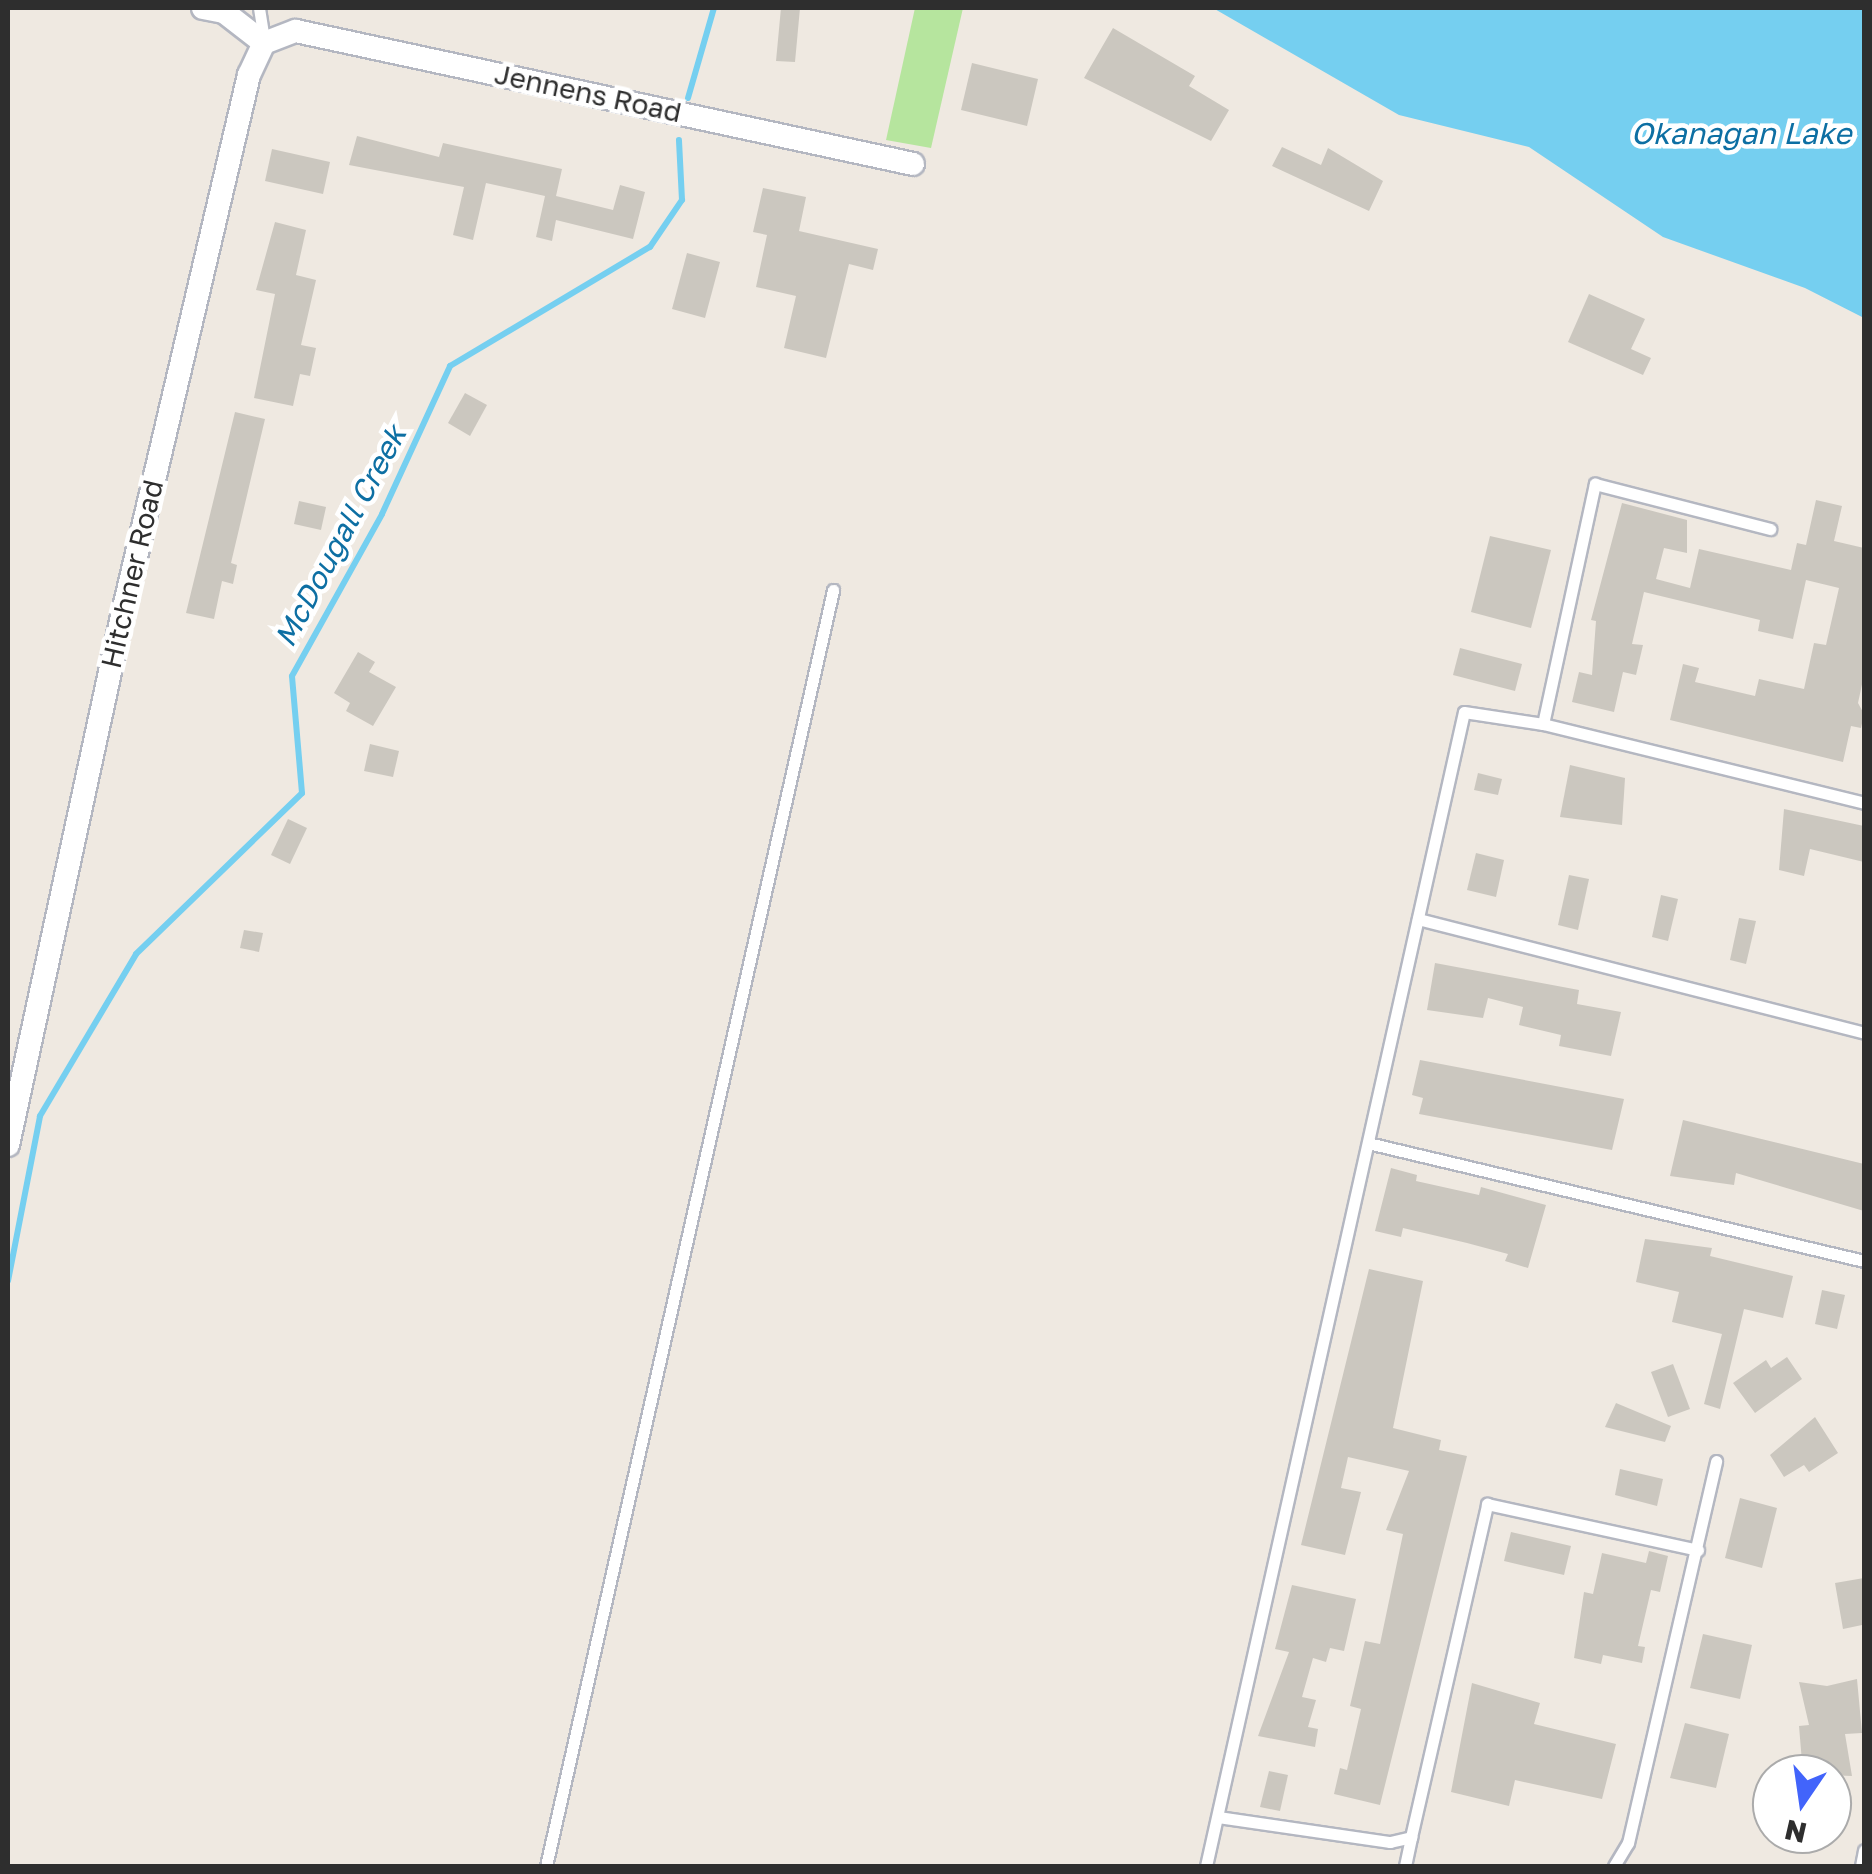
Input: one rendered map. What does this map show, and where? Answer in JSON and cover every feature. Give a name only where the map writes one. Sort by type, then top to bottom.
[{"type":"street","points":[[203,8],[224,12],[264,43]]},
{"type":"street","name":"Jennens Road","points":[[264,43],[296,31],[912,164]]},
{"type":"street","name":"Hitchner Road","points":[[8,1145],[125,602],[249,74],[264,43]]},
{"type":"lane","points":[[259,8],[264,43]]},
{"type":"lane","points":[[1543,724],[1596,484],[1770,529]]},
{"type":"lane","points":[[546,1866],[833,590]]},
{"type":"lane","points":[[1206,1866],[1464,712],[1543,724],[1864,803]]},
{"type":"lane","points":[[1418,919],[1864,1033]]},
{"type":"lane","points":[[1368,1143],[1864,1261]]},
{"type":"lane","points":[[1614,1866],[1628,1843],[1716,1461]]},
{"type":"lane","points":[[1405,1866],[1488,1504],[1698,1550]]},
{"type":"lane","points":[[1218,1818],[1390,1842],[1412,1837]]},
{"type":"lane","points":[[1861,1866],[1864,1850]]},
{"type":"green space","points":[[915,8],[963,8],[931,148],[886,140]]},
{"type":"water","name":"Okanagan Lake","points":[[1213,8],[1864,8],[1864,318],[1805,288],[1663,237],[1529,147],[1399,115]]},
{"type":"building","points":[[781,8],[800,8],[795,62],[776,61]]},
{"type":"building","points":[[1113,28],[1195,76],[1189,86],[1229,110],[1211,141],[1084,78]]},
{"type":"building","points":[[972,63],[1038,79],[1027,126],[961,110]]},
{"type":"building","points":[[357,136],[439,157],[443,143],[562,169],[556,196],[613,210],[620,185],[645,192],[633,239],[556,220],[552,241],[536,237],[545,196],[486,183],[473,240],[453,235],[464,187],[349,165]]},
{"type":"building","points":[[1282,147],[1321,165],[1328,148],[1383,181],[1369,211],[1272,166]]},
{"type":"building","points":[[272,149],[330,162],[323,194],[265,181]]},
{"type":"building","points":[[763,188],[806,197],[799,231],[878,249],[873,270],[849,264],[826,358],[784,348],[796,296],[756,287],[767,235],[753,232]]},
{"type":"building","points":[[275,222],[306,230],[296,275],[316,280],[301,345],[316,348],[310,376],[300,374],[293,406],[254,398],[275,294],[256,290]]},
{"type":"building","points":[[687,253],[720,262],[705,318],[672,309]]},
{"type":"building","points":[[1589,294],[1645,319],[1631,349],[1651,358],[1643,375],[1568,342]]},
{"type":"building","points":[[465,393],[487,405],[470,436],[448,423]]},
{"type":"building","points":[[235,412],[265,419],[231,563],[237,565],[233,584],[222,581],[214,619],[186,613]]},
{"type":"building","points":[[1816,500],[1842,506],[1834,541],[1864,548],[1864,675],[1858,703],[1864,714],[1861,728],[1851,726],[1843,762],[1670,720],[1683,664],[1699,668],[1695,682],[1755,696],[1759,679],[1804,689],[1814,643],[1826,645],[1839,588],[1806,580],[1793,639],[1758,631],[1760,620],[1644,592],[1632,644],[1643,645],[1636,675],[1623,672],[1614,712],[1572,702],[1579,672],[1592,675],[1596,621],[1591,620],[1622,503],[1687,520],[1687,553],[1664,548],[1656,579],[1690,588],[1699,549],[1791,570],[1797,543],[1806,545]]},
{"type":"building","points":[[299,501],[326,507],[321,530],[294,524]]},
{"type":"building","points":[[1490,536],[1551,550],[1531,628],[1471,612]]},
{"type":"building","points":[[1460,648],[1522,664],[1515,691],[1453,675]]},
{"type":"building","points":[[358,652],[375,662],[369,672],[396,687],[373,726],[346,711],[350,703],[334,693]]},
{"type":"building","points":[[370,744],[399,751],[393,777],[364,771]]},
{"type":"building","points":[[1570,765],[1625,778],[1622,825],[1560,817]]},
{"type":"building","points":[[1478,773],[1502,779],[1498,795],[1474,790]]},
{"type":"building","points":[[1784,809],[1864,826],[1864,862],[1810,849],[1804,876],[1779,870]]},
{"type":"building","points":[[288,819],[307,828],[290,864],[271,855]]},
{"type":"building","points":[[1476,853],[1504,860],[1496,897],[1467,890]]},
{"type":"building","points":[[1569,875],[1589,879],[1578,930],[1558,925]]},
{"type":"building","points":[[1661,895],[1678,899],[1668,941],[1652,937]]},
{"type":"building","points":[[1739,918],[1756,921],[1746,964],[1730,960]]},
{"type":"building","points":[[244,930],[263,933],[259,952],[240,948]]},
{"type":"building","points":[[1435,963],[1579,990],[1577,1004],[1621,1012],[1611,1056],[1559,1046],[1561,1035],[1519,1025],[1523,1007],[1488,998],[1483,1018],[1427,1010]]},
{"type":"building","points":[[1420,1060],[1624,1099],[1612,1150],[1419,1114],[1423,1098],[1412,1095]]},
{"type":"building","points":[[1683,1120],[1864,1164],[1864,1211],[1736,1173],[1734,1185],[1670,1176]]},
{"type":"building","points":[[1391,1168],[1417,1175],[1416,1181],[1479,1195],[1481,1187],[1546,1205],[1528,1268],[1505,1261],[1508,1254],[1467,1243],[1403,1228],[1401,1237],[1375,1231]]},
{"type":"building","points":[[1645,1239],[1712,1248],[1710,1256],[1793,1276],[1783,1318],[1744,1309],[1720,1409],[1704,1404],[1722,1334],[1672,1322],[1679,1292],[1636,1282]]},
{"type":"building","points":[[1369,1269],[1423,1281],[1393,1428],[1441,1440],[1439,1450],[1467,1456],[1380,1805],[1334,1794],[1340,1768],[1347,1770],[1361,1709],[1350,1706],[1365,1641],[1380,1644],[1403,1534],[1386,1530],[1409,1471],[1348,1457],[1341,1488],[1361,1492],[1345,1555],[1301,1545]]},
{"type":"building","points":[[1822,1290],[1845,1295],[1837,1329],[1815,1324]]},
{"type":"building","points":[[1787,1357],[1802,1379],[1755,1413],[1733,1383],[1766,1360],[1771,1368]]},
{"type":"building","points":[[1673,1364],[1690,1409],[1668,1417],[1651,1372]]},
{"type":"building","points":[[1616,1403],[1671,1426],[1665,1442],[1605,1427]]},
{"type":"building","points":[[1815,1417],[1838,1453],[1809,1472],[1804,1465],[1784,1477],[1770,1455]]},
{"type":"building","points":[[1620,1469],[1663,1479],[1657,1506],[1615,1495]]},
{"type":"building","points":[[1740,1498],[1777,1508],[1762,1568],[1725,1558]]},
{"type":"building","points":[[1511,1532],[1571,1546],[1564,1575],[1504,1561]]},
{"type":"building","points":[[1649,1551],[1668,1556],[1660,1592],[1651,1590],[1638,1646],[1645,1647],[1642,1663],[1603,1655],[1601,1664],[1574,1658],[1584,1592],[1593,1594],[1602,1553],[1646,1563]]},
{"type":"building","points":[[1864,1578],[1862,1625],[1843,1629],[1835,1583]]},
{"type":"building","points":[[1292,1585],[1356,1599],[1344,1651],[1330,1648],[1326,1662],[1313,1658],[1302,1697],[1316,1700],[1308,1727],[1318,1729],[1315,1747],[1258,1736],[1289,1652],[1275,1649]]},
{"type":"building","points":[[1703,1634],[1752,1645],[1740,1699],[1690,1688]]},
{"type":"building","points":[[1857,1679],[1862,1733],[1845,1734],[1848,1754],[1801,1754],[1799,1726],[1809,1725],[1799,1682],[1827,1686]]},
{"type":"building","points":[[1472,1683],[1540,1703],[1534,1724],[1616,1744],[1602,1799],[1515,1780],[1509,1806],[1451,1792]]},
{"type":"building","points":[[1685,1723],[1729,1734],[1716,1788],[1670,1778]]},
{"type":"building","points":[[1269,1771],[1288,1775],[1280,1811],[1260,1807]]},
{"type":"waterway","name":"McDougall Creek","points":[[688,98],[714,8]]},
{"type":"waterway","name":"McDougall Creek","points":[[8,1281],[40,1116],[136,954],[302,793],[292,676],[382,514],[450,366],[650,247],[682,200],[679,140]]}]
